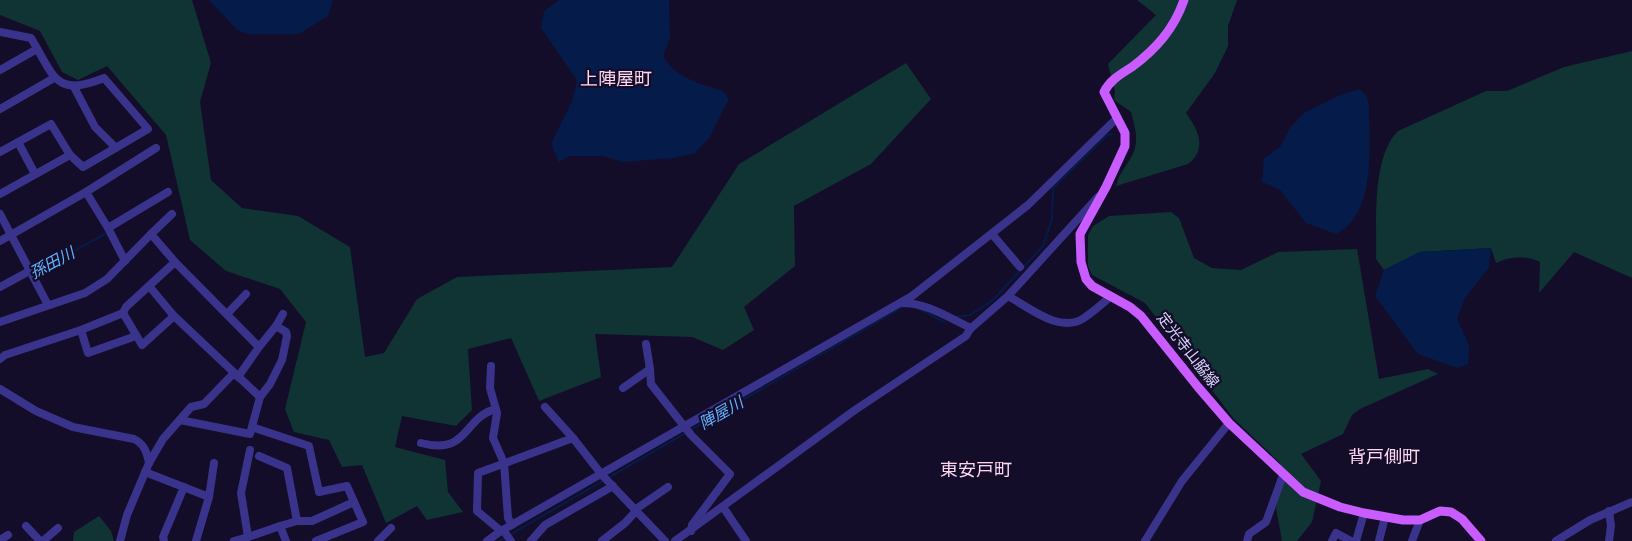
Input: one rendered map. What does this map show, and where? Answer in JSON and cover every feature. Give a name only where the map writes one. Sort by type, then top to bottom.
[{"type":"main road","name":"定光寺山脇線","points":[[1184,0],[1176,20],[1159,44],[1107,86],[1104,92],[1125,133],[1125,146],[1080,234],[1081,261],[1086,279],[1092,286],[1142,316],[1229,423],[1302,492],[1364,513],[1385,517],[1419,520],[1440,511],[1451,512],[1462,519],[1481,541]]},
{"type":"street","points":[[0,32],[31,38],[54,78],[65,85],[85,86],[104,78],[148,129],[83,167],[70,155],[51,124],[0,152]]},
{"type":"street","points":[[0,70],[37,49]]},
{"type":"street","points":[[0,109],[54,78]]},
{"type":"street","points":[[74,87],[95,127],[117,148]]},
{"type":"street","points":[[531,541],[545,525],[607,480],[912,296],[1028,205],[1117,118]]},
{"type":"street","points":[[18,142],[35,174]]},
{"type":"street","points":[[0,241],[86,192],[156,148]]},
{"type":"street","points":[[0,194],[70,155]]},
{"type":"street","points":[[675,541],[855,410],[966,336],[971,328],[1008,296],[1106,187]]},
{"type":"street","points":[[86,192],[125,261]]},
{"type":"street","points":[[108,228],[168,192]]},
{"type":"street","points":[[0,214],[48,305]]},
{"type":"street","points":[[0,322],[85,293],[106,279],[172,214]]},
{"type":"street","points":[[151,234],[175,262],[259,347]]},
{"type":"street","points":[[992,234],[1020,267]]},
{"type":"street","points":[[0,286],[31,273],[70,249]]},
{"type":"street","points":[[0,359],[5,355],[81,330],[123,313],[126,307],[175,262]]},
{"type":"street","points":[[149,286],[174,316],[260,397]]},
{"type":"street","points":[[227,314],[246,294]]},
{"type":"street","points":[[1008,296],[1059,323],[1070,324],[1083,319],[1110,297]]},
{"type":"street","points":[[900,303],[926,308],[971,328]]},
{"type":"street","points":[[123,313],[142,345],[174,316]]},
{"type":"street","points":[[120,541],[127,515],[145,472],[163,439],[191,407],[204,404],[236,375],[283,314]]},
{"type":"street","points":[[180,420],[250,434],[260,397],[270,384],[282,360],[287,336],[286,332],[276,326]]},
{"type":"street","points":[[81,330],[88,353],[136,336]]},
{"type":"street","points":[[646,344],[651,384],[687,430],[730,474],[692,525],[691,531]]},
{"type":"street","points":[[491,366],[490,388],[497,413],[493,438],[504,463],[508,518],[512,525]]},
{"type":"street","points":[[623,388],[650,369]]},
{"type":"street","points":[[0,389],[36,411],[73,427],[134,439],[147,452],[149,463]]},
{"type":"street","points":[[545,407],[607,480],[665,541]]},
{"type":"street","points":[[421,443],[446,446],[459,440],[487,411],[496,409]]},
{"type":"street","points":[[1145,541],[1182,481],[1229,423]]},
{"type":"street","points":[[252,427],[309,446],[319,492],[347,486],[363,522],[316,541]]},
{"type":"street","points":[[506,534],[477,511],[478,473],[573,438]]},
{"type":"street","points":[[248,537],[241,494],[250,450]]},
{"type":"street","points":[[260,456],[287,468],[297,521]]},
{"type":"street","points":[[196,541],[209,497],[214,463]]},
{"type":"street","points":[[145,472],[209,497]]},
{"type":"street","points":[[1247,541],[1250,534],[1266,522],[1283,475]]},
{"type":"street","points":[[488,541],[506,534],[512,525],[607,480]]},
{"type":"street","points":[[164,541],[184,487]]},
{"type":"street","points":[[602,541],[625,523],[636,509],[668,487]]},
{"type":"street","points":[[234,541],[297,521],[312,521],[354,502]]},
{"type":"street","points":[[1556,541],[1590,520],[1632,502]]},
{"type":"street","points":[[723,507],[746,541]]},
{"type":"street","points":[[1609,511],[1611,526],[1609,541]]},
{"type":"street","points":[[1356,541],[1364,513]]},
{"type":"street","points":[[1379,541],[1385,517]]},
{"type":"street","points":[[1412,541],[1419,520]]},
{"type":"street","points":[[26,526],[45,540],[58,528]]},
{"type":"street","points":[[280,526],[286,541]]},
{"type":"street","points":[[381,539],[391,528]]},
{"type":"street","points":[[1332,541],[1336,533],[1351,541]]},
{"type":"street","points":[[0,540],[8,535]]},
{"type":"green space","points":[[0,0],[192,0],[211,63],[200,102],[211,180],[242,208],[298,216],[350,247],[365,357],[384,353],[417,299],[457,277],[672,267],[739,164],[906,63],[931,99],[871,164],[794,206],[795,266],[744,307],[754,330],[723,350],[692,337],[595,334],[601,377],[539,401],[511,338],[468,349],[472,410],[456,426],[402,416],[395,447],[445,460],[448,492],[463,512],[427,520],[417,506],[386,523],[362,465],[342,467],[329,440],[294,432],[285,409],[306,322],[280,289],[226,271],[190,240],[166,135],[107,66],[78,80],[62,72],[40,31],[0,15]]},
{"type":"green space","points":[[1137,0],[1237,0],[1228,26],[1228,46],[1215,73],[1186,113],[1199,139],[1198,152],[1188,164],[1116,186],[1119,176],[1134,151],[1136,136],[1131,112],[1114,100],[1115,91],[1108,64],[1156,15]]},
{"type":"green space","points":[[1632,51],[1632,278],[1574,252],[1539,293],[1540,262],[1518,257],[1496,263],[1491,248],[1420,252],[1384,270],[1376,259],[1377,191],[1383,157],[1398,131],[1486,91],[1507,91],[1564,67]]},
{"type":"green space","points":[[1171,212],[1179,218],[1194,258],[1212,268],[1241,270],[1278,252],[1357,249],[1379,379],[1428,369],[1438,374],[1360,409],[1352,415],[1343,434],[1301,454],[1321,481],[1312,522],[1297,541],[1282,541],[1276,508],[1280,463],[1234,419],[1145,303],[1092,275],[1088,266],[1088,235],[1093,226],[1109,216]]},
{"type":"green space","points":[[99,516],[111,531],[114,541],[73,541],[74,532]]},
{"type":"water","points":[[209,0],[333,0],[328,16],[299,34],[247,34],[237,30]]},
{"type":"water","points":[[559,0],[669,0],[670,38],[663,56],[668,64],[681,75],[723,91],[729,99],[709,138],[695,153],[674,158],[623,162],[603,156],[569,156],[559,162],[551,144],[573,99],[577,80],[541,28],[544,11]]},
{"type":"water","points":[[1360,89],[1367,97],[1369,106],[1368,177],[1358,211],[1349,224],[1336,234],[1306,223],[1280,190],[1262,182],[1264,158],[1280,147],[1290,128],[1304,113],[1340,95]]},
{"type":"water","points":[[1491,248],[1489,267],[1465,298],[1457,319],[1469,345],[1468,364],[1457,368],[1418,354],[1375,296],[1384,270],[1420,252]]},
{"type":"waterway","name":"陣屋川","points":[[954,317],[970,315],[993,300],[1043,246],[1052,219],[1053,188],[1107,135],[1113,134]]},
{"type":"waterway","name":"孫田川","points":[[70,253],[105,234]]},
{"type":"waterway","name":"陣屋川","points":[[499,541],[903,307],[912,307]]},
{"type":"waterway","name":"陣屋川","points":[[918,308],[944,322]]},
{"type":"district","name":"上陣屋町","points":[[616,79]]},
{"type":"district","name":"背戸側町","points":[[1384,457]]},
{"type":"district","name":"東安戸町","points":[[976,470]]}]
